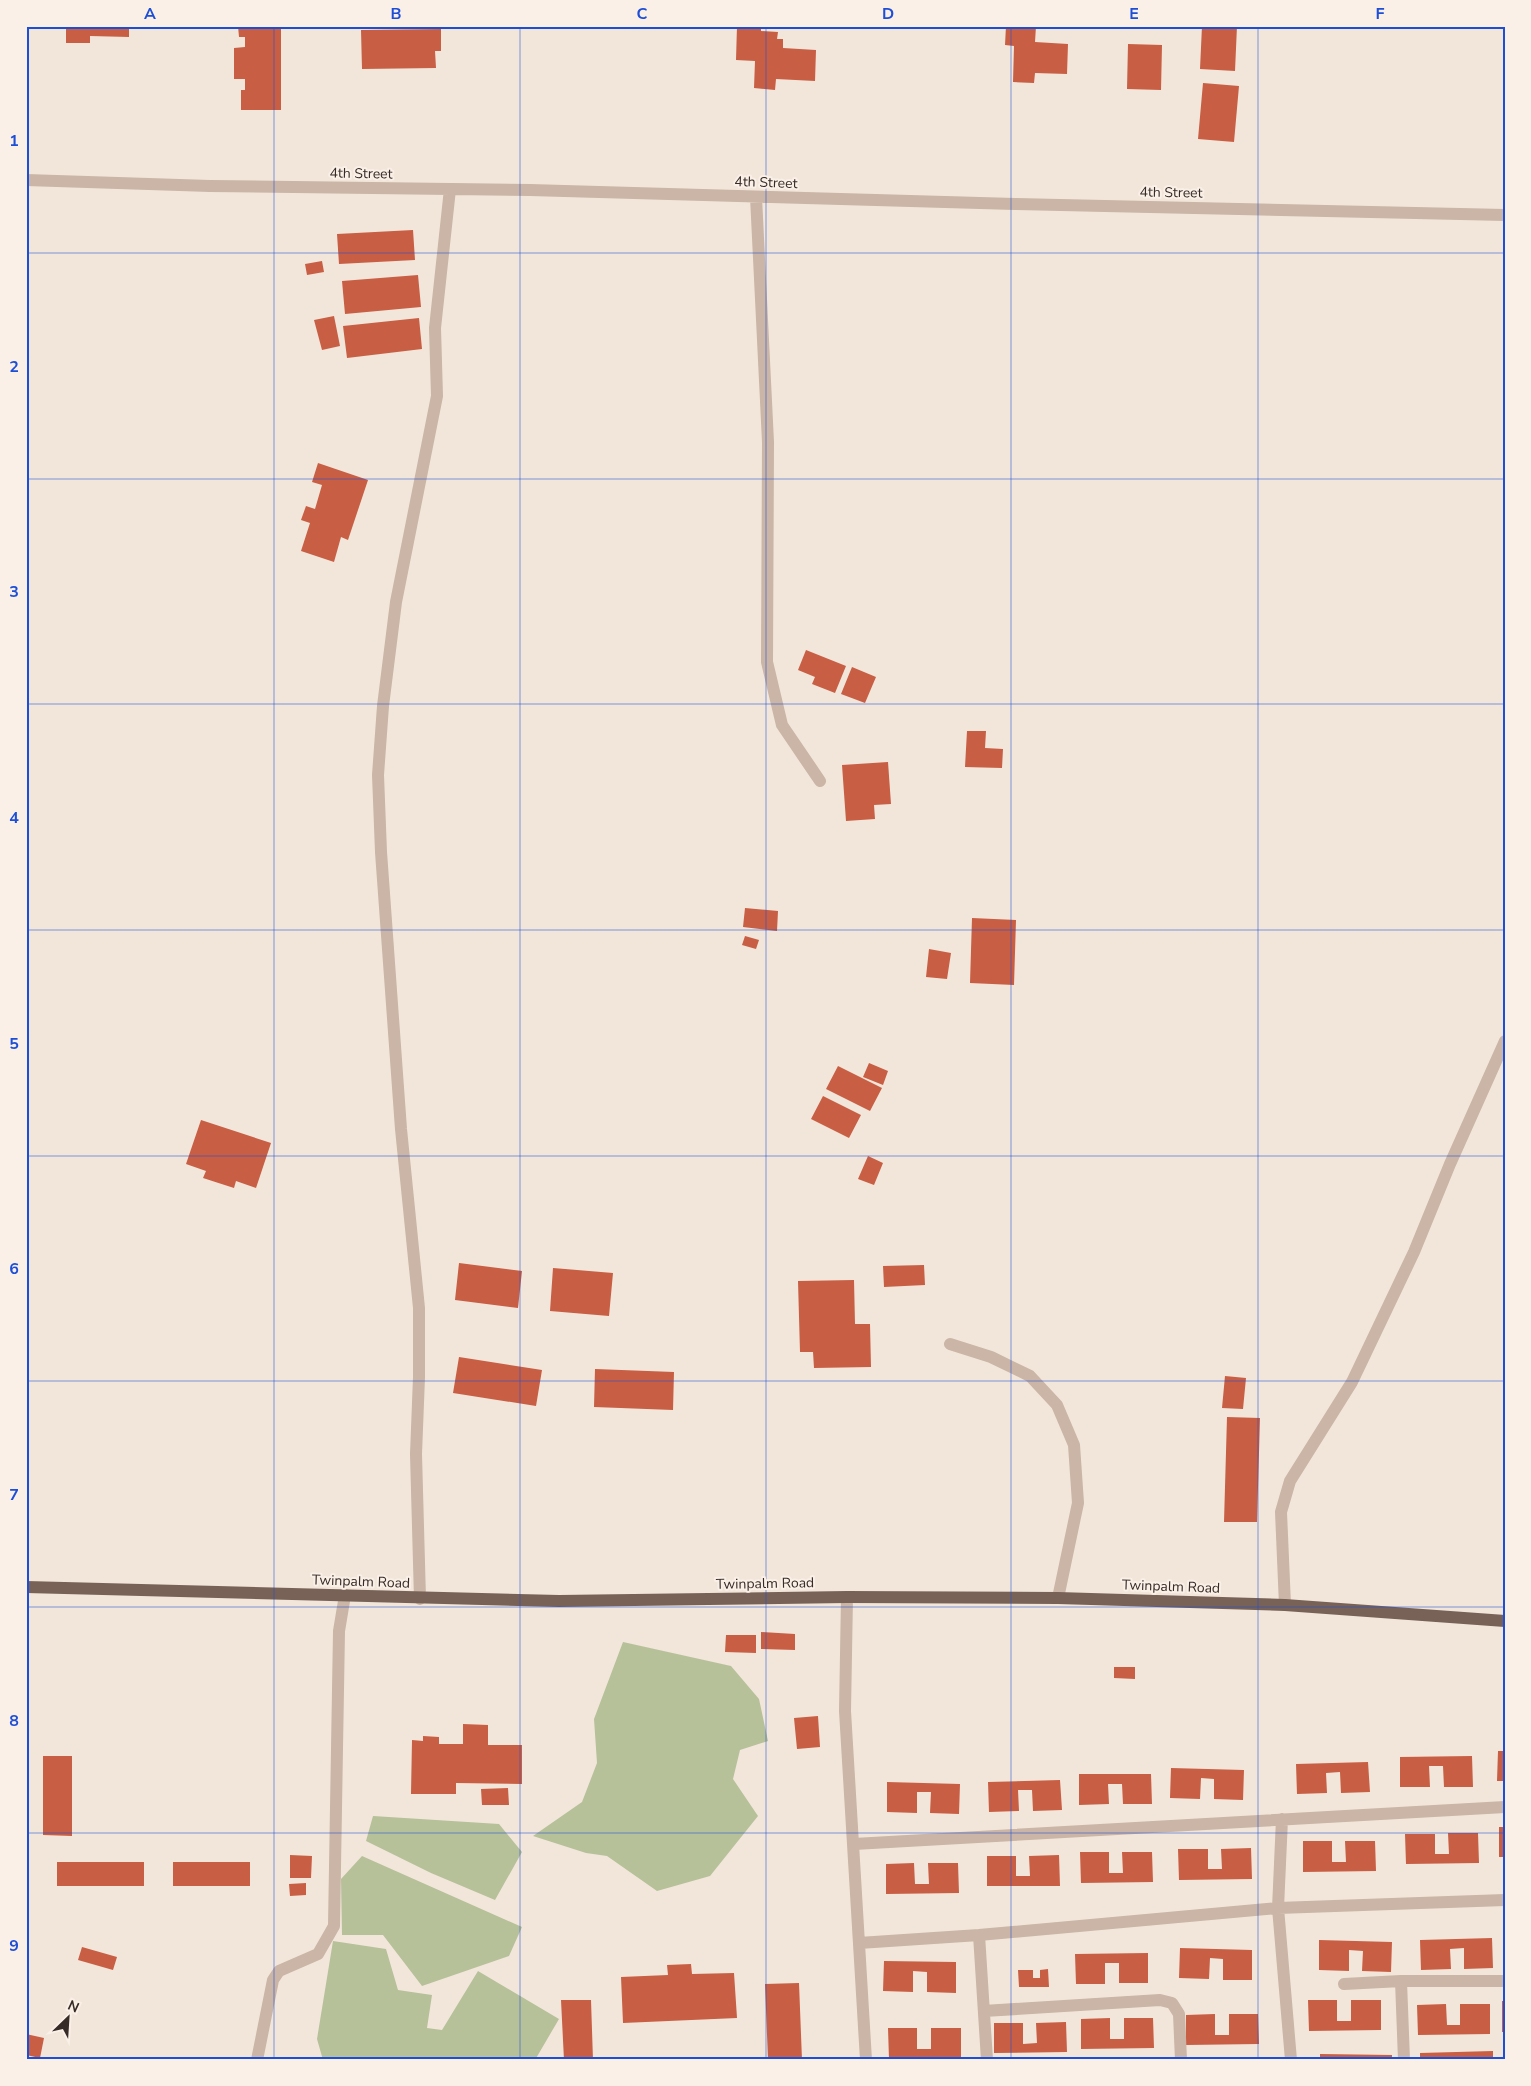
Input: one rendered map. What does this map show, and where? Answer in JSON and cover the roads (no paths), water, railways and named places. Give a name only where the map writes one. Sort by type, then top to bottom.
[{"type":"main road","name":"Twinpalm Road","points":[[26,1587],[345,1595],[420,1599],[559,1601],[847,1597],[1058,1598],[1285,1605],[1505,1620]]},
{"type":"street","name":"4th Street","points":[[26,180],[1505,215]]},
{"type":"street","points":[[420,1599],[416,1454],[419,1308],[400,1129],[381,852],[378,774],[383,706],[396,602],[437,396],[436,328],[450,189]]},
{"type":"street","points":[[756,197],[768,442],[766,662],[782,725],[820,781]]},
{"type":"street","points":[[1285,1605],[1281,1512],[1290,1481],[1352,1382],[1414,1252],[1450,1164],[1505,1041]]},
{"type":"street","points":[[950,1344],[991,1356],[1030,1376],[1057,1405],[1074,1445],[1078,1503],[1058,1598]]},
{"type":"street","points":[[257,2060],[273,1980],[278,1971],[318,1954],[334,1926],[339,1631],[345,1595]]},
{"type":"street","points":[[847,1597],[845,1711],[866,2060]]},
{"type":"street","points":[[854,1844],[1505,1807]]},
{"type":"street","points":[[1282,1819],[1278,1908],[1291,2060]]},
{"type":"street","points":[[859,1943],[979,1935],[1278,1908],[1505,1900]]},
{"type":"street","points":[[979,1935],[987,2060]]},
{"type":"street","points":[[1401,1981],[1404,2060]]},
{"type":"street","points":[[1344,1984],[1401,1981],[1505,1981]]},
{"type":"street","points":[[984,2011],[1160,2000],[1172,2003],[1179,2014],[1181,2060]]}]
